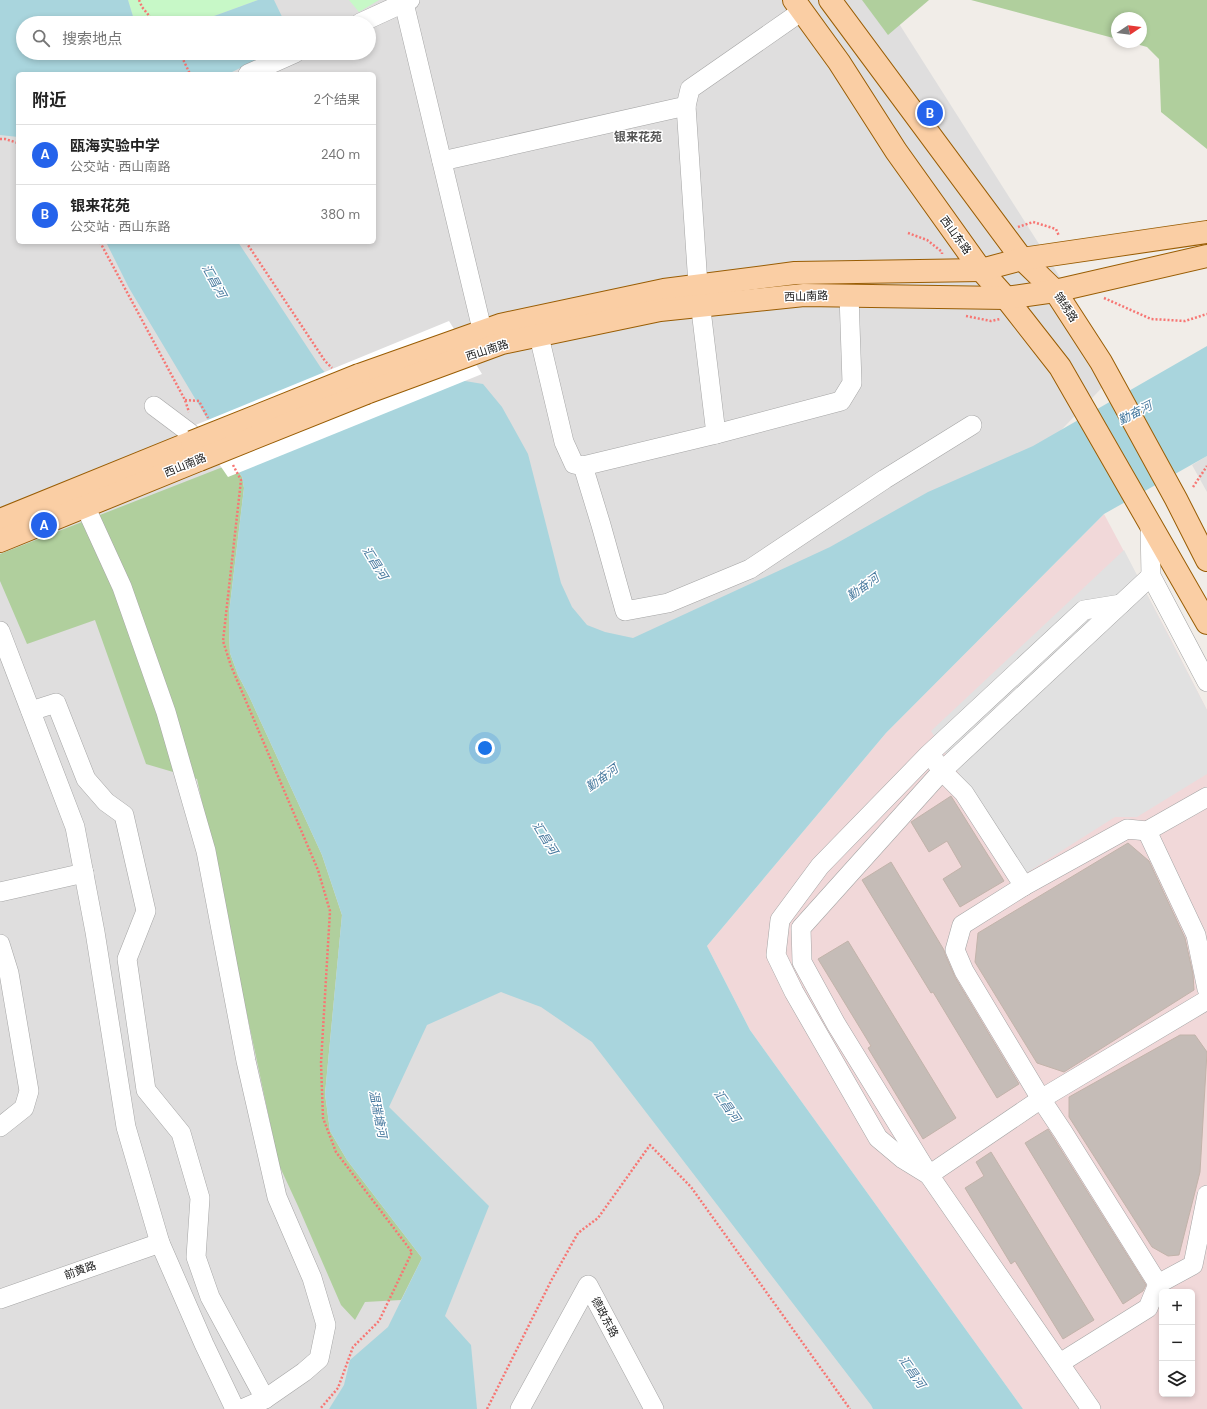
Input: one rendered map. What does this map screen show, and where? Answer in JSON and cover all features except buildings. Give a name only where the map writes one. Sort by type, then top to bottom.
[{"type":"main road","points":[[830,0],[1022,258],[1207,232]]},
{"type":"main road","name":"西山东路","points":[[798,6],[840,62],[896,151],[981,270],[1006,298]]},
{"type":"main road","points":[[1006,298],[1056,291],[1207,256]]},
{"type":"main road","name":"西山南路","points":[[485,340],[502,343],[660,310],[699,296],[795,273],[981,270],[1022,258]]},
{"type":"main road","name":"锦绣路","points":[[1022,258],[1056,291],[1184,493]]},
{"type":"main road","name":"西山南路","points":[[0,520],[194,445],[485,340],[500,325],[664,290],[699,296],[848,295],[1006,298]]},
{"type":"main road","points":[[1006,298],[1060,367],[1207,623]]},
{"type":"main road","name":"西山南路","points":[[0,541],[86,506],[194,445]]},
{"type":"main road","points":[[1184,493],[1207,560]]},
{"type":"street","points":[[375,16],[407,1],[442,162],[485,340]]},
{"type":"street","points":[[716,434],[699,296],[686,106],[690,89],[798,6]]},
{"type":"street","points":[[252,72],[279,60]]},
{"type":"street","points":[[442,162],[686,106]]},
{"type":"street","points":[[539,336],[564,442],[574,464],[583,466],[716,434],[841,401],[852,383],[848,295]]},
{"type":"street","points":[[154,406],[194,445]]},
{"type":"street","points":[[583,466],[625,612],[668,602],[750,569],[885,479],[972,425]]},
{"type":"street","points":[[1184,493],[1207,540]]},
{"type":"street","points":[[86,506],[122,587],[170,727],[206,851],[246,1061],[277,1197],[312,1278],[326,1325],[319,1359],[304,1372],[265,1399],[242,1409]]},
{"type":"street","points":[[1150,524],[1151,576],[1207,682]]},
{"type":"street","points":[[1091,1409],[929,1174],[836,1024],[802,962],[802,928],[942,771],[1151,576]]},
{"type":"street","points":[[929,1174],[903,1159],[878,1138],[794,992],[776,955],[780,920],[820,866],[929,754],[1084,610],[1121,604]]},
{"type":"street","points":[[0,631],[75,827],[95,932],[126,1127],[160,1243],[204,1344],[235,1409]]},
{"type":"street","points":[[31,711],[56,703],[86,780],[106,802],[124,816],[146,911],[127,959],[146,1090],[181,1133],[200,1198],[196,1257],[210,1297],[265,1399]]},
{"type":"street","points":[[929,754],[942,771],[964,793],[1024,886]]},
{"type":"street","points":[[1158,1284],[1064,1132],[1040,1099],[964,971],[955,950],[962,925],[1024,886],[1127,829],[1147,831],[1207,797]]},
{"type":"street","points":[[1147,831],[1196,935],[1207,989]]},
{"type":"street","points":[[0,892],[84,873]]},
{"type":"street","points":[[0,944],[9,973],[29,1091],[24,1108],[0,1127]]},
{"type":"street","points":[[929,1174],[1040,1099],[1207,1000]]},
{"type":"street","points":[[1060,1363],[1148,1308],[1158,1284],[1200,1267],[1207,1195]]},
{"type":"street","name":"前黄路","points":[[0,1299],[160,1243]]},
{"type":"street","name":"德政东路","points":[[520,1409],[588,1285],[654,1409]]},
{"type":"path","points":[[139,0],[142,7],[149,16]]},
{"type":"path","points":[[183,60],[189,72]]},
{"type":"path","points":[[0,139],[16,142]]},
{"type":"path","points":[[908,233],[927,240],[942,252]]},
{"type":"path","points":[[101,244],[185,400],[190,416],[194,445]]},
{"type":"path","points":[[247,244],[325,361],[337,372]]},
{"type":"path","points":[[185,400],[199,401],[209,421]]},
{"type":"path","points":[[230,460],[241,480],[223,641],[231,666],[318,870],[330,911],[321,1062],[322,1118],[336,1152],[412,1252],[378,1321],[353,1347],[338,1388],[320,1409]]},
{"type":"path","points":[[1184,493],[1207,466]]},
{"type":"path","points":[[487,1409],[551,1280],[578,1233],[598,1218],[650,1145],[692,1187],[850,1409]]},
{"type":"shaded area","points":[[0,0],[884,0],[1119,370],[765,738],[674,1015],[903,1409],[0,1409]]},
{"type":"shaded area","points":[[1207,456],[1207,492],[1192,465]]},
{"type":"shaded area","points":[[1104,514],[1207,710],[1207,1409],[1023,1409],[750,1030],[707,946],[886,733]]},
{"type":"shaded area","points":[[1124,550],[1207,710],[1207,774],[1137,817],[1115,817],[1025,874],[931,731]]},
{"type":"green space","points":[[128,0],[258,0],[214,16],[133,16]]},
{"type":"green space","points":[[349,0],[379,0],[359,12]]},
{"type":"green space","points":[[862,0],[929,0],[888,35]]},
{"type":"green space","points":[[971,0],[1207,0],[1207,149],[1161,112],[1159,59],[1147,47],[1147,12],[1111,12],[1111,37]]},
{"type":"green space","points":[[233,463],[242,477],[244,488],[229,613],[230,653],[238,675],[322,855],[342,915],[325,1094],[330,1131],[347,1160],[422,1258],[401,1300],[365,1302],[355,1320],[341,1305],[279,1165],[197,779],[146,764],[95,620],[27,644],[0,581],[0,554]]},
{"type":"water","points":[[0,0],[128,0],[133,16],[16,16],[16,60],[257,60],[232,72],[16,72],[16,137],[0,135]]},
{"type":"water","points":[[258,0],[274,0],[282,16],[214,16]]},
{"type":"water","points":[[107,244],[239,244],[321,368],[342,391],[459,380],[483,384],[502,407],[528,454],[561,583],[572,607],[587,625],[605,632],[633,638],[830,547],[928,492],[1033,446],[1207,346],[1207,456],[1104,514],[886,733],[707,946],[750,1030],[1023,1409],[873,1409],[592,1042],[541,1007],[501,992],[427,1025],[389,1107],[489,1206],[445,1316],[471,1345],[477,1409],[329,1409],[344,1385],[350,1360],[388,1327],[422,1258],[347,1160],[330,1131],[325,1094],[342,915],[322,855],[238,675],[230,653],[229,613],[244,488],[242,477],[129,288]]},
{"type":"pier","points":[[449,321],[482,374],[228,477],[193,426]]},
{"type":"place","name":"银来花苑","points":[[930,113]]},
{"type":"place","name":"瓯海实验中学","points":[[44,525]]},
{"type":"district","name":"银来花苑","points":[[638,137]]},
{"type":"water label","name":"汇昌河","points":[[214,281]]},
{"type":"water label","name":"勤奋河","points":[[1135,413]]},
{"type":"water label","name":"汇昌河","points":[[375,563]]},
{"type":"water label","name":"勤奋河","points":[[863,587]]},
{"type":"water label","name":"勤奋河","points":[[602,778]]},
{"type":"water label","name":"汇昌河","points":[[545,838]]},
{"type":"water label","name":"汇昌河","points":[[727,1106]]},
{"type":"water label","name":"温瑞塘河","points":[[378,1114]]},
{"type":"water label","name":"汇昌河","points":[[912,1372]]}]
